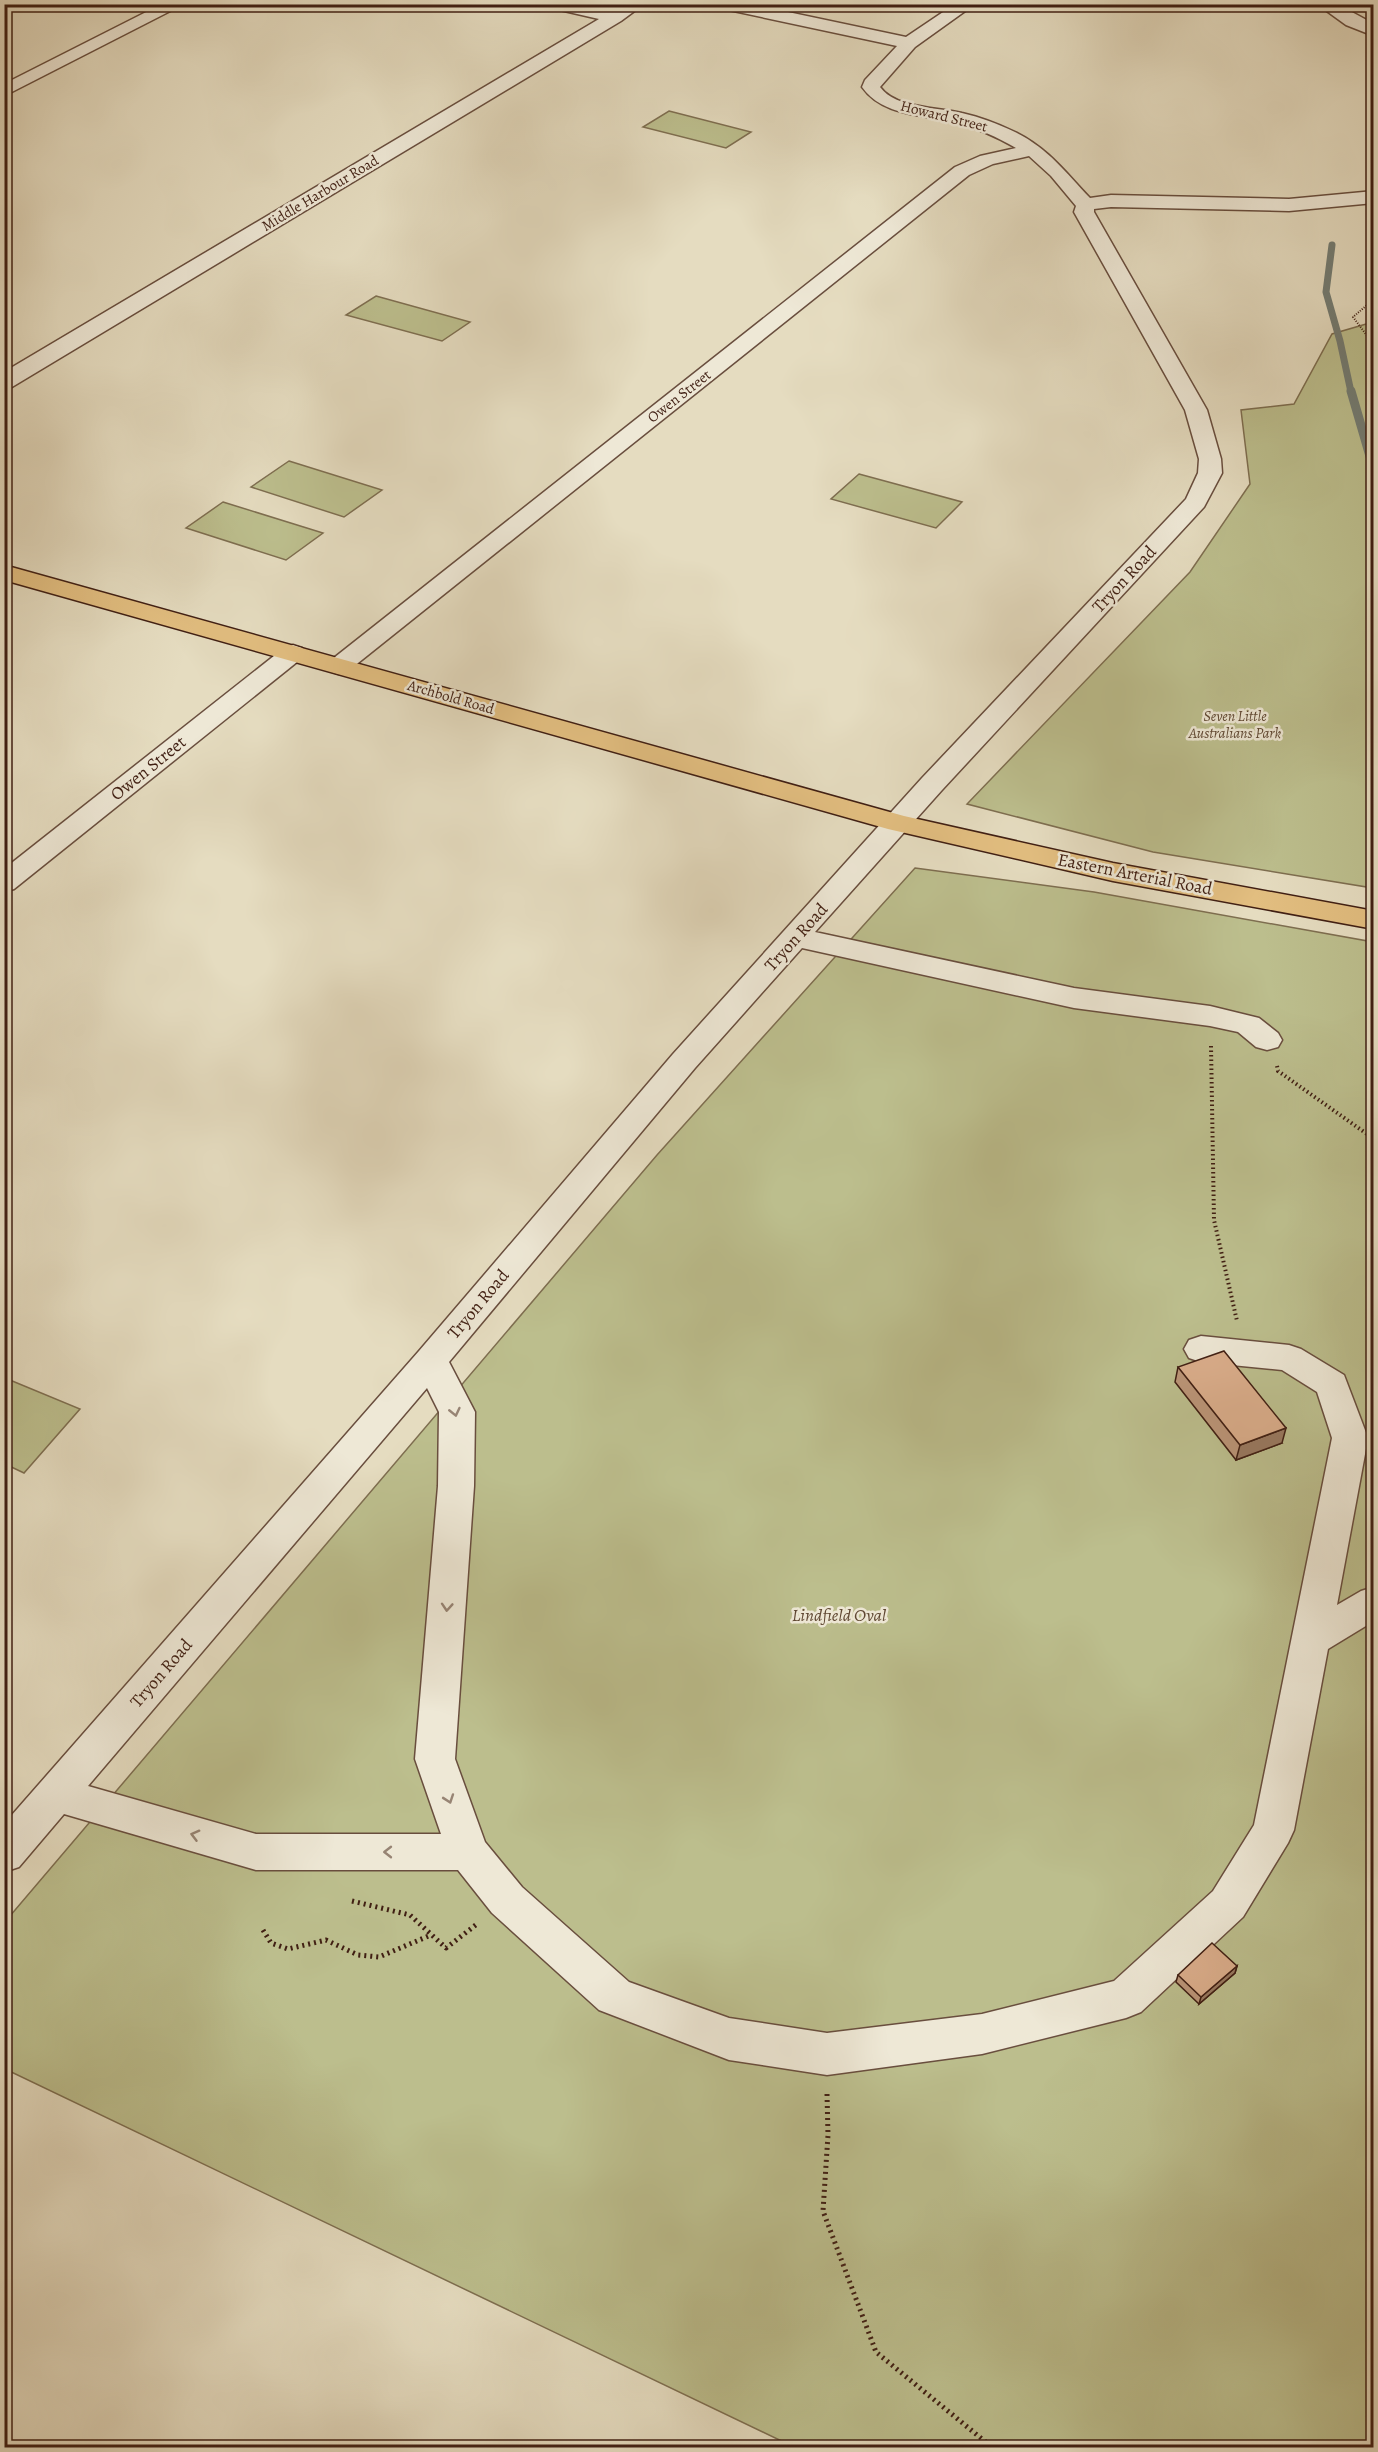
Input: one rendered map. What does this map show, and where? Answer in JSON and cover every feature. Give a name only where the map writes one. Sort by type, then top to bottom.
[{"type":"main road","name":"Archbold Road","points":[[4,572],[898,823]]},
{"type":"main road","name":"Eastern Arterial Road","points":[[898,823],[1113,872],[1374,920]]},
{"type":"street","points":[[4,91],[176,4]]},
{"type":"street","points":[[557,4],[615,17]]},
{"type":"street","name":"Middle Harbour Road","points":[[4,382],[636,4]]},
{"type":"street","points":[[724,4],[909,43]]},
{"type":"street","name":"Howard Street","points":[[967,4],[909,43],[874,80],[871,87],[873,92],[897,105],[990,127],[1031,150],[1054,168],[1086,206]]},
{"type":"street","points":[[1325,4],[1373,30]]},
{"type":"street","name":"Owen Street","points":[[339,666],[962,171],[994,158],[1031,150]]},
{"type":"street","points":[[1086,206],[1111,201],[1289,205],[1374,196]]},
{"type":"street","name":"Tryon Road","points":[[4,1854],[431,1360],[684,1061],[932,784],[1196,502],[1210,473],[1210,459],[1196,410],[1084,212],[1086,206]]},
{"type":"street","name":"Owen Street","points":[[4,883],[292,652]]},
{"type":"street","points":[[795,937],[1074,998],[1210,1016],[1248,1025],[1267,1040]]},
{"type":"street","points":[[431,1360],[457,1412],[456,1486],[435,1760],[468,1852],[507,1900],[614,1996],[729,2039],[827,2054],[982,2034],[1126,1998],[1228,1904],[1274,1830],[1350,1438],[1332,1384],[1289,1358],[1202,1349]]},
{"type":"street","points":[[1311,1640],[1374,1602]]},
{"type":"street","points":[[56,1794],[165,1827],[256,1851],[468,1852]]},
{"type":"path","points":[[1374,299],[1353,317],[1374,345]]},
{"type":"path","points":[[1210,1016],[1214,1220],[1245,1354]]},
{"type":"path","points":[[1267,1040],[1278,1071],[1374,1139]]},
{"type":"path","points":[[352,1901],[410,1915],[446,1948],[507,1900]]},
{"type":"path","points":[[263,1930],[271,1943],[288,1949],[326,1940],[358,1955],[379,1957],[431,1935]]},
{"type":"path","points":[[827,2054],[828,2135],[823,2211],[876,2352],[993,2448]]},
{"type":"green space","points":[[669,111],[751,132],[726,148],[643,127]]},
{"type":"green space","points":[[376,296],[470,322],[442,341],[346,315]]},
{"type":"green space","name":"Seven Little Australians Park","points":[[1373,322],[1373,888],[1153,852],[967,804],[1190,572],[1250,484],[1241,410],[1294,404],[1332,334]]},
{"type":"green space","points":[[289,461],[382,490],[344,517],[251,487]]},
{"type":"green space","points":[[859,474],[962,502],[936,528],[831,499]]},
{"type":"green space","points":[[223,502],[323,533],[286,560],[186,528]]},
{"type":"green space","name":"Lindfield Oval","points":[[915,868],[1094,892],[1373,942],[1373,2447],[794,2447],[5,2069],[4,1923],[657,1155]]},
{"type":"green space","points":[[5,1378],[80,1409],[24,1473],[5,1464]]},
{"type":"building","points":[[1224,1351],[1286,1428],[1240,1445],[1178,1367]]},
{"type":"building","points":[[1212,1943],[1237,1966],[1201,1997],[1178,1975]]},
{"type":"waterway","points":[[1332,245],[1326,292],[1351,392]]},
{"type":"waterway","points":[[1351,391],[1374,470]]}]
